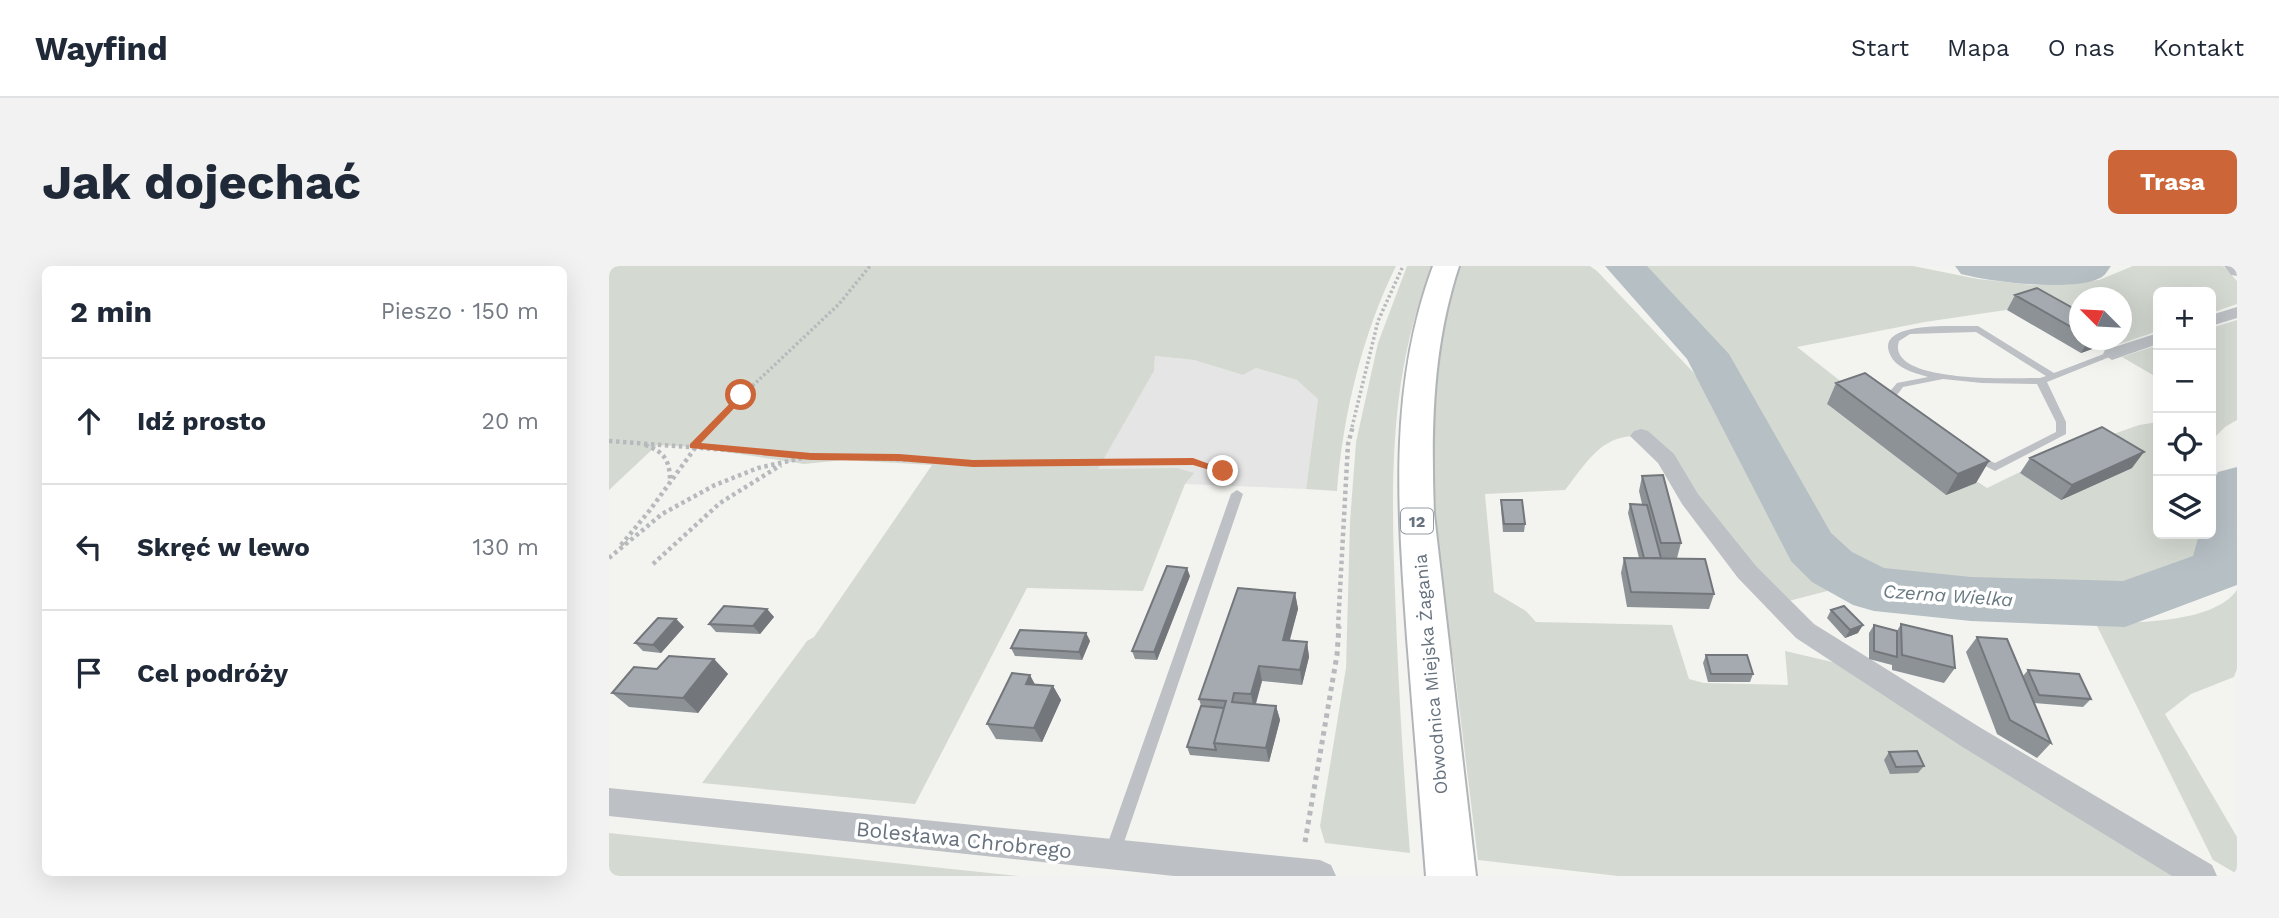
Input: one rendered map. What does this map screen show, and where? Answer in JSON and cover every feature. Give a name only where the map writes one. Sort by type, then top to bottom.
[{"type":"main road","name":"Obwodnica Miejska Żagania","points":[[1446,266],[1422,350],[1415,421],[1416,514],[1451,876]]},
{"type":"street","points":[[2232,266],[2237,271]]},
{"type":"street","points":[[2216,319],[2237,312]]},
{"type":"street","points":[[2112,354],[2153,340]]},
{"type":"street","points":[[1641,436],[1666,459],[1690,499],[1747,572],[1805,631],[1982,744],[2201,876]]},
{"type":"street","name":"Bolesława Chrobrego","points":[[609,802],[1310,875]]},
{"type":"lane","points":[[1939,378],[1913,371],[1892,355],[1891,344],[1898,335],[1921,328],[1978,329],[2053,376]]},
{"type":"lane","points":[[1905,415],[1895,408],[1892,401],[1892,395],[1900,385],[1939,378],[2041,381],[2112,354]]},
{"type":"lane","points":[[1963,452],[1995,467],[2061,434],[2061,422],[2041,381]]},
{"type":"lane","points":[[1111,855],[1237,494]]},
{"type":"path","points":[[611,556],[650,510],[715,420],[839,304],[870,266]]},
{"type":"path","points":[[1310,875],[1337,655],[1348,444],[1378,321],[1403,266]]},
{"type":"path","points":[[609,441],[811,456],[899,457],[1022,464],[1193,461],[1223,471],[1237,486],[1237,494]]},
{"type":"path","points":[[638,443],[662,452],[670,463],[670,483]]},
{"type":"path","points":[[611,556],[662,514],[715,485],[758,468],[811,456]]},
{"type":"path","points":[[653,564],[720,503],[784,463]]},
{"type":"shaded area","points":[[609,266],[1396,266],[1373,320],[1356,376],[1344,433],[1337,491],[1306,489],[1318,399],[1297,380],[1256,368],[1243,375],[1194,360],[1155,356],[1154,371],[1098,469],[1177,468],[1194,473],[1185,484],[1143,591],[1027,588],[915,804],[702,783],[807,641],[814,637],[932,465],[843,460],[804,464],[693,447],[657,445],[609,490]]},
{"type":"shaded area","points":[[1407,266],[1433,266],[1408,345],[1396,427],[1394,468],[1396,625],[1410,853],[1325,843],[1320,826],[1346,668],[1350,522],[1356,442],[1378,343]]},
{"type":"shaded area","points":[[1458,266],[1590,266],[1597,271],[1694,373],[1716,404],[1785,542],[1835,589],[1777,604],[1638,436],[1614,440],[1604,446],[1587,461],[1565,490],[1485,494],[1494,592],[1526,611],[1536,622],[1672,625],[1689,679],[1704,683],[1788,685],[1785,651],[1845,665],[2182,876],[1618,876],[1478,860],[1454,665],[1440,588],[1432,496],[1434,354]]},
{"type":"shaded area","points":[[1642,266],[1913,266],[1978,279],[2033,285],[2099,280],[2133,266],[2223,266],[2237,281],[2237,304],[2216,311],[2216,287],[2153,287],[2153,333],[2132,340],[2132,287],[2069,287],[2069,325],[2028,302],[2006,310],[1925,322],[1797,347],[1857,394],[1828,405],[1946,495],[1978,482],[1987,488],[2020,472],[2061,500],[2091,442],[2153,423],[2153,539],[2198,539],[2193,557],[2139,583],[2056,592],[1986,587],[1963,579],[1892,575],[1858,566],[1831,548],[1817,527],[1743,385],[1681,305]]},
{"type":"shaded area","points":[[2237,320],[2237,420],[2216,436],[2216,350],[2216,326]]},
{"type":"shaded area","points":[[2153,347],[2153,375],[2122,357]]},
{"type":"shaded area","points":[[1155,356],[1194,360],[1243,375],[1256,368],[1297,380],[1314,393],[1318,399],[1306,489],[1185,484],[1097,470],[1154,371]]},
{"type":"shaded area","points":[[2237,590],[2237,669],[2234,677],[2191,694],[2165,714],[2237,837],[2237,874],[2213,860],[2096,624],[2151,621],[2192,615],[2226,601]]},
{"type":"shaded area","points":[[609,833],[1019,876],[609,876]]},
{"type":"building","points":[[2037,288],[2069,306],[2069,326],[2015,295]]},
{"type":"building","points":[[1865,373],[1989,461],[1958,474],[1836,383]]},
{"type":"building","points":[[2102,427],[2144,452],[2072,485],[2030,458]]},
{"type":"building","points":[[1663,475],[1681,543],[1661,543],[1642,476]]},
{"type":"building","points":[[1501,500],[1522,500],[1525,524],[1504,524]]},
{"type":"building","points":[[1630,504],[1647,505],[1661,558],[1644,558]]},
{"type":"building","points":[[1624,558],[1705,559],[1714,594],[1631,592]]},
{"type":"building","points":[[1167,566],[1187,568],[1154,652],[1132,651]]},
{"type":"building","points":[[1238,588],[1295,593],[1283,640],[1307,642],[1300,670],[1259,666],[1251,694],[1234,693],[1232,702],[1276,706],[1266,748],[1214,743],[1226,701],[1199,699]]},
{"type":"building","points":[[724,606],[767,609],[753,626],[709,624]]},
{"type":"building","points":[[1844,606],[1863,625],[1850,630],[1831,610]]},
{"type":"building","points":[[658,618],[676,619],[653,645],[635,643]]},
{"type":"building","points":[[1901,624],[1952,636],[1955,668],[1902,655]]},
{"type":"building","points":[[1874,625],[1897,631],[1897,657],[1874,651]]},
{"type":"building","points":[[1020,630],[1086,633],[1079,652],[1011,648]]},
{"type":"building","points":[[1977,637],[2007,639],[2051,743],[2010,720]]},
{"type":"building","points":[[1706,655],[1747,655],[1753,674],[1711,674]]},
{"type":"building","points":[[669,656],[714,659],[683,698],[612,693],[634,667],[657,669]]},
{"type":"building","points":[[2028,670],[2079,674],[2091,699],[2039,695]]},
{"type":"building","points":[[1012,673],[1030,675],[1026,684],[1053,686],[1034,728],[987,724]]},
{"type":"building","points":[[1201,706],[1224,708],[1214,743],[1216,750],[1187,747]]},
{"type":"building","points":[[1917,751],[1924,766],[1896,767],[1889,752]]},
{"type":"waterway","name":"Czerna Wielka","points":[[1625,266],[1707,354],[1811,547],[1832,567],[1874,589],[1971,599],[2125,604],[2219,569],[2237,484]]},
{"type":"waterway","name":"Czerna Wielka","points":[[1975,266],[2026,273],[2086,270],[2091,266]]},
{"type":"route","points":[[741,395],[715,420],[694,446],[811,456],[899,457],[973,464],[1193,461],[1223,471]]}]
